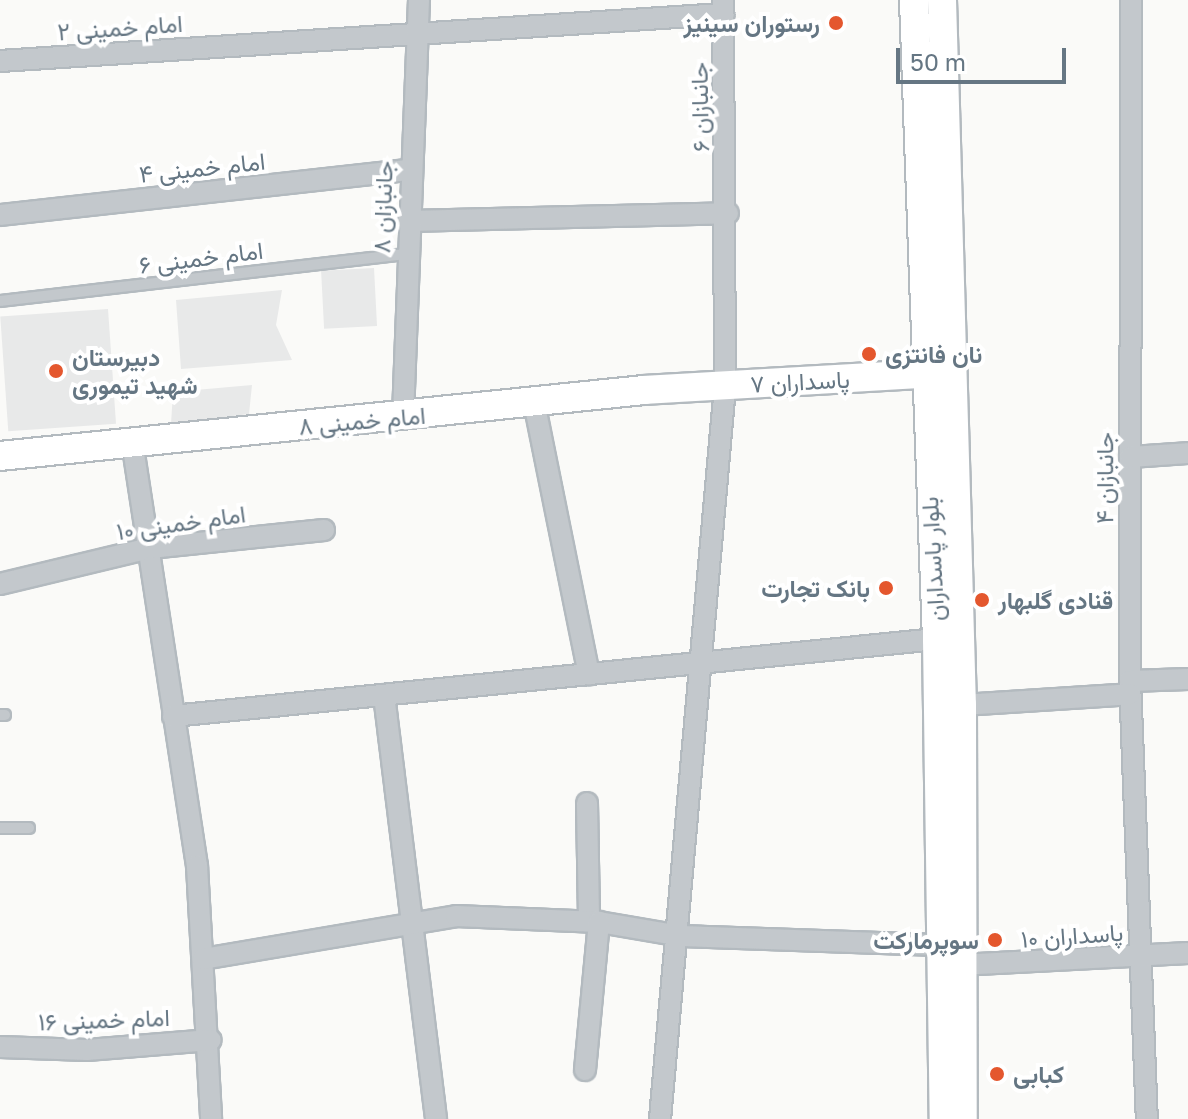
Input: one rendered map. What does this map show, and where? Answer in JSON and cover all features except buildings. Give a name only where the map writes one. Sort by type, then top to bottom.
[{"type":"main road","name":"بلوار پاسداران","points":[[914,0],[923,374],[937,639],[938,945],[944,1119]]},
{"type":"main road","name":"بلوار پاسداران","points":[[942,0],[962,705],[959,965],[963,1119]]},
{"type":"main road","points":[[921,294],[950,295]]},
{"type":"main road","name":"پاسداران ۷","points":[[725,386],[923,374]]},
{"type":"main road","name":"امام خمینی ۸","points":[[0,456],[534,402],[725,386]]},
{"type":"street","name":"جانبازان ۸","points":[[403,416],[409,170],[419,0]]},
{"type":"street","name":"جانبازان ۴","points":[[1131,0],[1130,687],[1146,956],[1147,1119]]},
{"type":"street","name":"امام خمینی ۲","points":[[0,61],[416,33],[723,7]]},
{"type":"street","name":"جانبازان ۶","points":[[660,1119],[681,936],[725,386],[728,213],[723,7]]},
{"type":"street","name":"امام خمینی ۴","points":[[0,215],[409,170]]},
{"type":"street","points":[[408,221],[728,213]]},
{"type":"street","points":[[534,402],[589,674]]},
{"type":"street","points":[[132,441],[197,866],[211,1040],[211,1119]]},
{"type":"street","points":[[1130,457],[1188,453]]},
{"type":"street","name":"امام خمینی ۱۰","points":[[0,584],[150,548],[324,530]]},
{"type":"street","points":[[173,716],[937,639]]},
{"type":"street","points":[[962,705],[1188,679]]},
{"type":"street","points":[[384,695],[407,920],[436,1119]]},
{"type":"street","points":[[585,1070],[594,921],[587,803]]},
{"type":"street","points":[[203,959],[407,920],[594,921],[681,936],[938,945]]},
{"type":"street","name":"پاسداران ۱۰","points":[[959,965],[1188,953]]},
{"type":"street","name":"امام خمینی ۱۶","points":[[0,1047],[87,1050],[211,1040]]},
{"type":"lane","name":"امام خمینی ۶","points":[[0,301],[407,254]]},
{"type":"lane","points":[[0,828],[29,828]]},
{"type":"shaded area","points":[[374,268],[377,326],[324,329],[321,271]]},
{"type":"shaded area","points":[[282,290],[276,325],[292,360],[181,369],[176,300]]},
{"type":"shaded area","name":"دبیرستان شهید تیموری","points":[[108,309],[116,424],[8,431],[0,317]]},
{"type":"shaded area","points":[[252,385],[249,414],[171,424],[173,392]]},
{"type":"place","name":"رستوران سینیز","points":[[836,23]]},
{"type":"place","name":"نان فانتزی","points":[[869,354]]},
{"type":"place","name":"دبیرستان شهید تیموری","points":[[56,371]]},
{"type":"place","name":"بانک تجارت","points":[[886,588]]},
{"type":"place","name":"قنادی گلبهار","points":[[982,600]]},
{"type":"place","name":"سوپرمارکت","points":[[995,940]]},
{"type":"place","name":"کبابی","points":[[997,1074]]}]
